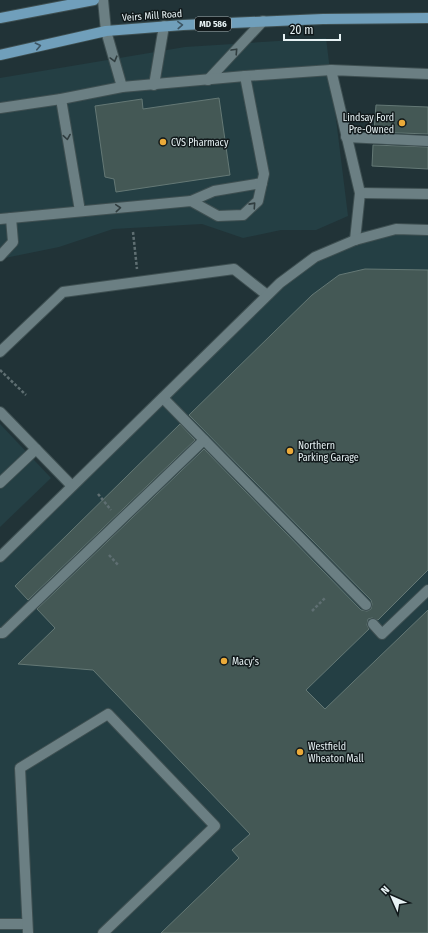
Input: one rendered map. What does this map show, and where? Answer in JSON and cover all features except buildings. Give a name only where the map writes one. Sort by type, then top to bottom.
[{"type":"main road","points":[[0,18],[94,0]]},
{"type":"main road","name":"Veirs Mill Road","points":[[0,55],[106,31],[164,26],[323,19],[428,18]]},
{"type":"street","points":[[103,0],[106,31],[122,87]]},
{"type":"street","points":[[208,80],[263,22]]},
{"type":"street","points":[[154,85],[164,26]]},
{"type":"street","points":[[331,70],[360,193],[355,240]]},
{"type":"street","points":[[0,108],[61,99],[122,87],[246,76],[331,70],[428,74]]},
{"type":"street","points":[[191,201],[218,216],[243,215],[258,201],[263,179],[246,76]]},
{"type":"street","points":[[61,99],[80,211]]},
{"type":"street","points":[[346,137],[428,141]]},
{"type":"street","points":[[0,219],[191,201],[214,191],[263,179]]},
{"type":"street","points":[[360,193],[428,194]]},
{"type":"street","points":[[0,256],[13,242],[11,218]]},
{"type":"street","points":[[0,557],[280,283],[315,257],[355,240],[396,229],[428,230]]},
{"type":"street","points":[[0,352],[63,292],[234,269],[267,295]]},
{"type":"street","points":[[163,398],[366,606]]},
{"type":"street","points":[[0,412],[72,486]]},
{"type":"street","points":[[0,633],[33,605],[204,440]]},
{"type":"street","points":[[0,483],[36,449]]},
{"type":"street","points":[[373,624],[382,634],[428,590]]},
{"type":"street","points":[[0,924],[28,928],[20,768],[108,714],[215,826],[103,933]]},
{"type":"path","points":[[133,232],[136,262]]},
{"type":"path","points":[[0,370],[26,395]]},
{"type":"path","points":[[98,494],[112,512]]},
{"type":"path","points":[[109,555],[119,566]]},
{"type":"path","points":[[312,611],[325,598]]},
{"type":"shaded area","points":[[326,38],[348,216],[316,230],[281,230],[243,238],[202,224],[113,229],[59,247],[0,259],[0,78],[185,47]]},
{"type":"shaded area","points":[[396,229],[428,230],[428,933],[0,933],[0,557],[280,283],[315,257],[357,231]]},
{"type":"shaded area","points":[[0,424],[51,478],[0,527]]},
{"type":"place","name":"Lindsay Ford Pre-Owned","points":[[402,123]]},
{"type":"place","name":"CVS Pharmacy","points":[[163,142]]},
{"type":"place","name":"Northern Parking Garage","points":[[290,451]]},
{"type":"place","name":"Macy's","points":[[224,661]]},
{"type":"place","name":"Westfield Wheaton Mall","points":[[300,752]]}]
